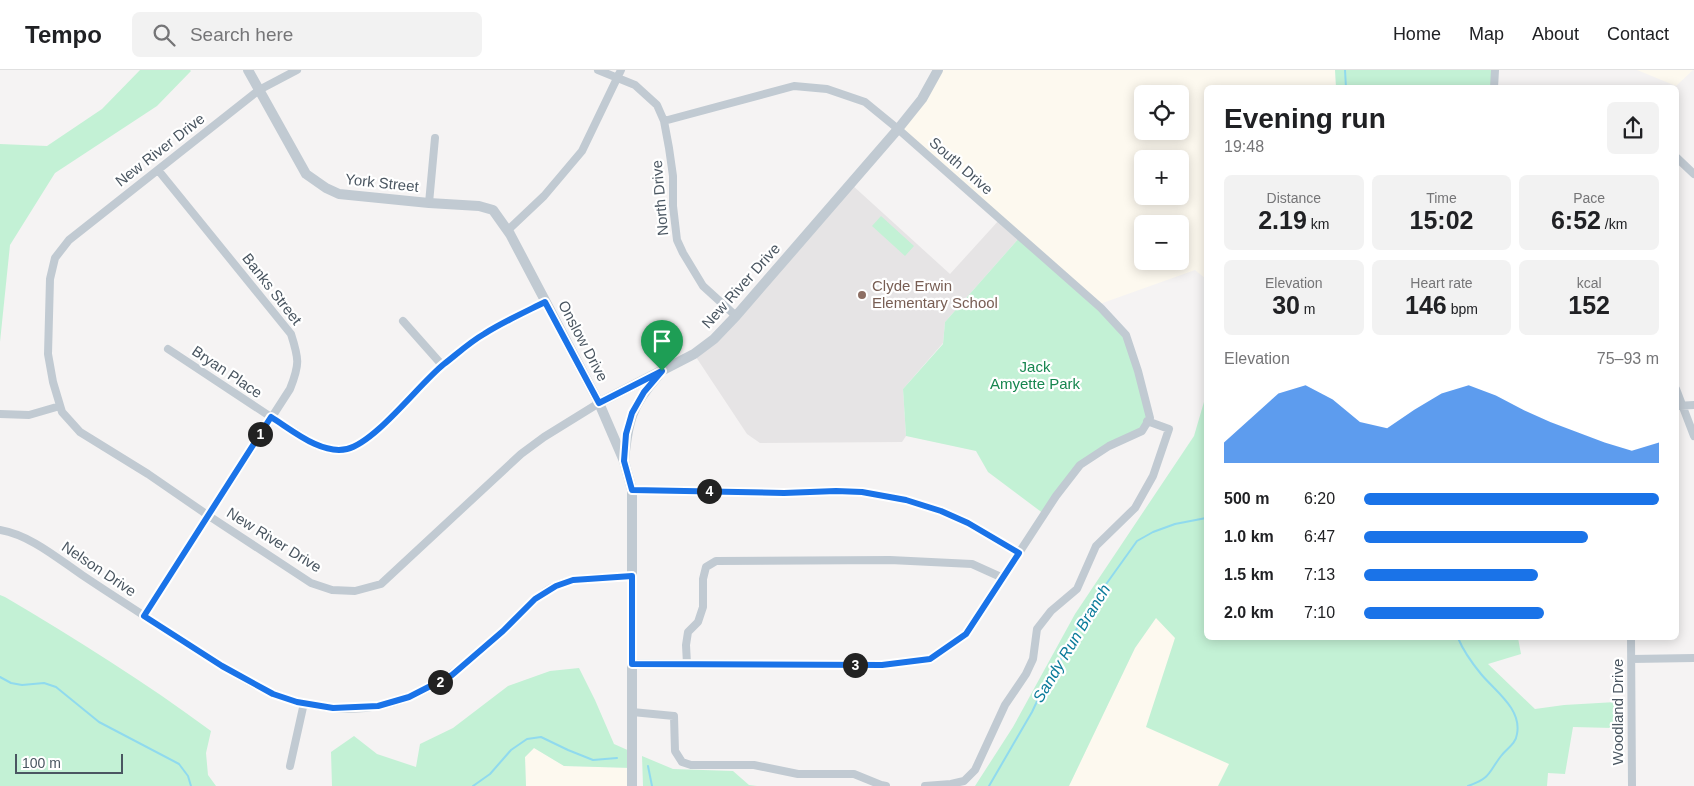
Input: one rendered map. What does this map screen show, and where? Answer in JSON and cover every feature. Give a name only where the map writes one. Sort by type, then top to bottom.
[{"type":"street","name":"York Street","points":[[248,70],[306,174],[326,188],[338,194],[479,206],[493,210],[508,230]]},
{"type":"street","name":"New River Drive","points":[[297,70],[259,90],[69,240],[55,258],[50,280],[48,354],[53,382],[62,412],[80,432],[148,474],[311,583],[332,590],[355,592],[381,584],[521,454],[544,437],[599,403],[694,354],[714,339],[898,129],[922,99],[938,70]]},
{"type":"street","points":[[598,70],[618,78]]},
{"type":"street","points":[[508,230],[544,196],[582,151],[621,70]]},
{"type":"street","points":[[1494,85],[1495,70]]},
{"type":"street","name":"North Drive","points":[[618,78],[635,85],[657,105],[664,121],[673,176],[676,240],[703,286],[736,316]]},
{"type":"street","name":"South Drive","points":[[664,121],[794,86],[827,89],[865,102],[1101,308],[1126,335],[1138,371],[1149,419]]},
{"type":"street","points":[[429,203],[435,138]]},
{"type":"street","points":[[1679,160],[1694,174]]},
{"type":"street","name":"Banks Street","points":[[144,616],[290,390],[297,370],[298,355],[291,334],[158,170]]},
{"type":"street","name":"Onslow Drive","points":[[508,230],[599,403],[624,461],[632,490],[632,786]]},
{"type":"street","name":"Bryan Place","points":[[168,349],[318,446],[331,450],[347,449],[359,444],[376,431],[442,365],[483,334],[545,302]]},
{"type":"street","points":[[403,320],[442,365]]},
{"type":"street","points":[[624,461],[626,434],[632,413],[644,392],[662,371]]},
{"type":"street","points":[[0,414],[29,415],[60,406]]},
{"type":"street","points":[[1694,406],[1680,406],[1694,436]]},
{"type":"street","points":[[632,664],[882,665],[930,659],[966,634],[1056,496],[1080,466],[1108,447],[1142,431],[1149,419],[1168,429],[1153,476],[1135,508],[1096,546],[1077,589],[1051,611],[1037,629],[1033,659],[1026,674],[1005,705],[975,770],[964,781],[925,786]]},
{"type":"street","points":[[632,490],[784,493],[862,492],[906,500],[941,511],[968,523],[1019,553]]},
{"type":"street","name":"Nelson Drive","points":[[0,530],[10,532],[48,552],[222,666],[268,691],[304,703],[333,708],[378,706],[409,697],[452,675],[503,631],[535,599],[556,586],[573,580],[632,576]]},
{"type":"street","points":[[687,664],[686,645],[688,632],[698,622],[703,607],[702,579],[706,567],[716,561],[890,560],[972,564],[1003,578]]},
{"type":"street","name":"Woodland Drive","points":[[1631,640],[1632,786]]},
{"type":"street","points":[[1632,658],[1694,658]]},
{"type":"street","points":[[290,766],[304,703]]},
{"type":"street","points":[[632,712],[674,716],[675,751],[682,762],[691,765],[754,765],[798,774],[854,774],[886,786]]},
{"type":"shaded area","points":[[938,70],[1335,70],[1336,85],[1204,85],[1204,277],[1195,270],[1097,305],[898,129]]},
{"type":"shaded area","points":[[1637,70],[1693,70],[1677,85]]},
{"type":"shaded area","name":"Clyde Erwin Elementary School","points":[[851,184],[950,274],[1000,219],[1020,237],[945,322],[943,343],[903,389],[906,436],[902,442],[760,443],[747,434],[694,354]]},
{"type":"shaded area","points":[[1156,618],[1204,637],[1204,640],[1208,640],[1373,786],[1069,786],[1135,648]]},
{"type":"shaded area","points":[[534,748],[564,766],[632,768],[632,786],[526,786],[525,757]]},
{"type":"green space","points":[[140,70],[191,71],[157,106],[55,173],[10,245],[0,342],[0,144],[47,146],[102,109]]},
{"type":"green space","points":[[1335,70],[1495,70],[1494,85],[1336,85]]},
{"type":"green space","points":[[881,216],[914,246],[905,256],[872,226]]},
{"type":"green space","name":"Jack Amyette Park","points":[[1020,237],[1126,335],[1150,418],[1142,431],[1080,465],[1044,514],[988,472],[976,451],[906,436],[903,389],[943,344],[945,322]]},
{"type":"green space","points":[[1204,402],[1204,640],[1518,640],[1521,654],[1488,664],[1535,709],[1616,702],[1613,728],[1573,727],[1565,774],[1548,773],[1547,786],[1218,786],[1229,764],[1146,727],[1175,638],[1156,618],[1135,648],[1069,786],[975,786],[1013,727],[1075,614],[1194,436]]},
{"type":"green space","points":[[0,595],[110,661],[211,731],[206,753],[208,775],[216,786],[0,786]]},
{"type":"green space","points":[[579,668],[614,744],[632,752],[632,768],[564,766],[534,748],[525,757],[526,786],[332,786],[331,752],[354,736],[377,754],[416,767],[420,744],[453,728],[508,686],[550,671]]},
{"type":"green space","points":[[642,756],[673,769],[733,771],[749,785],[757,786],[643,786]]},
{"type":"waterway","points":[[1345,70],[1346,85]]},
{"type":"waterway","name":"Sandy Run Branch","points":[[989,786],[1032,712],[1046,682],[1060,661],[1084,615],[1137,541],[1153,532],[1175,524],[1204,518]]},
{"type":"waterway","points":[[1459,640],[1474,665],[1506,701],[1515,716],[1517,725],[1515,741],[1485,777],[1468,786]]},
{"type":"waterway","name":"Sandy Run Branch","points":[[0,677],[11,683],[22,685],[44,683],[56,687],[99,722],[179,764],[188,776],[191,786]]},
{"type":"waterway","name":"Sandy Run Branch","points":[[473,786],[490,774],[511,750],[527,739],[541,737],[593,760],[617,758]]},
{"type":"waterway","name":"Sandy Run Branch","points":[[648,766],[652,786]]},
{"type":"place","name":"Clyde Erwin Elementary School","points":[[862,295]]},
{"type":"route","points":[[545,302],[599,403],[662,371],[644,392],[632,413],[626,434],[624,461],[632,490],[784,493],[862,492],[906,500],[941,511],[968,523],[1019,553],[966,634],[930,659],[882,665],[632,664],[632,576],[573,580],[556,586],[535,599],[503,631],[452,675],[437,684],[409,697],[378,706],[333,708],[297,702],[273,694],[222,666],[144,616],[271,417],[318,446],[331,450],[347,449],[359,444],[376,431],[442,365],[483,334],[545,302]]}]
